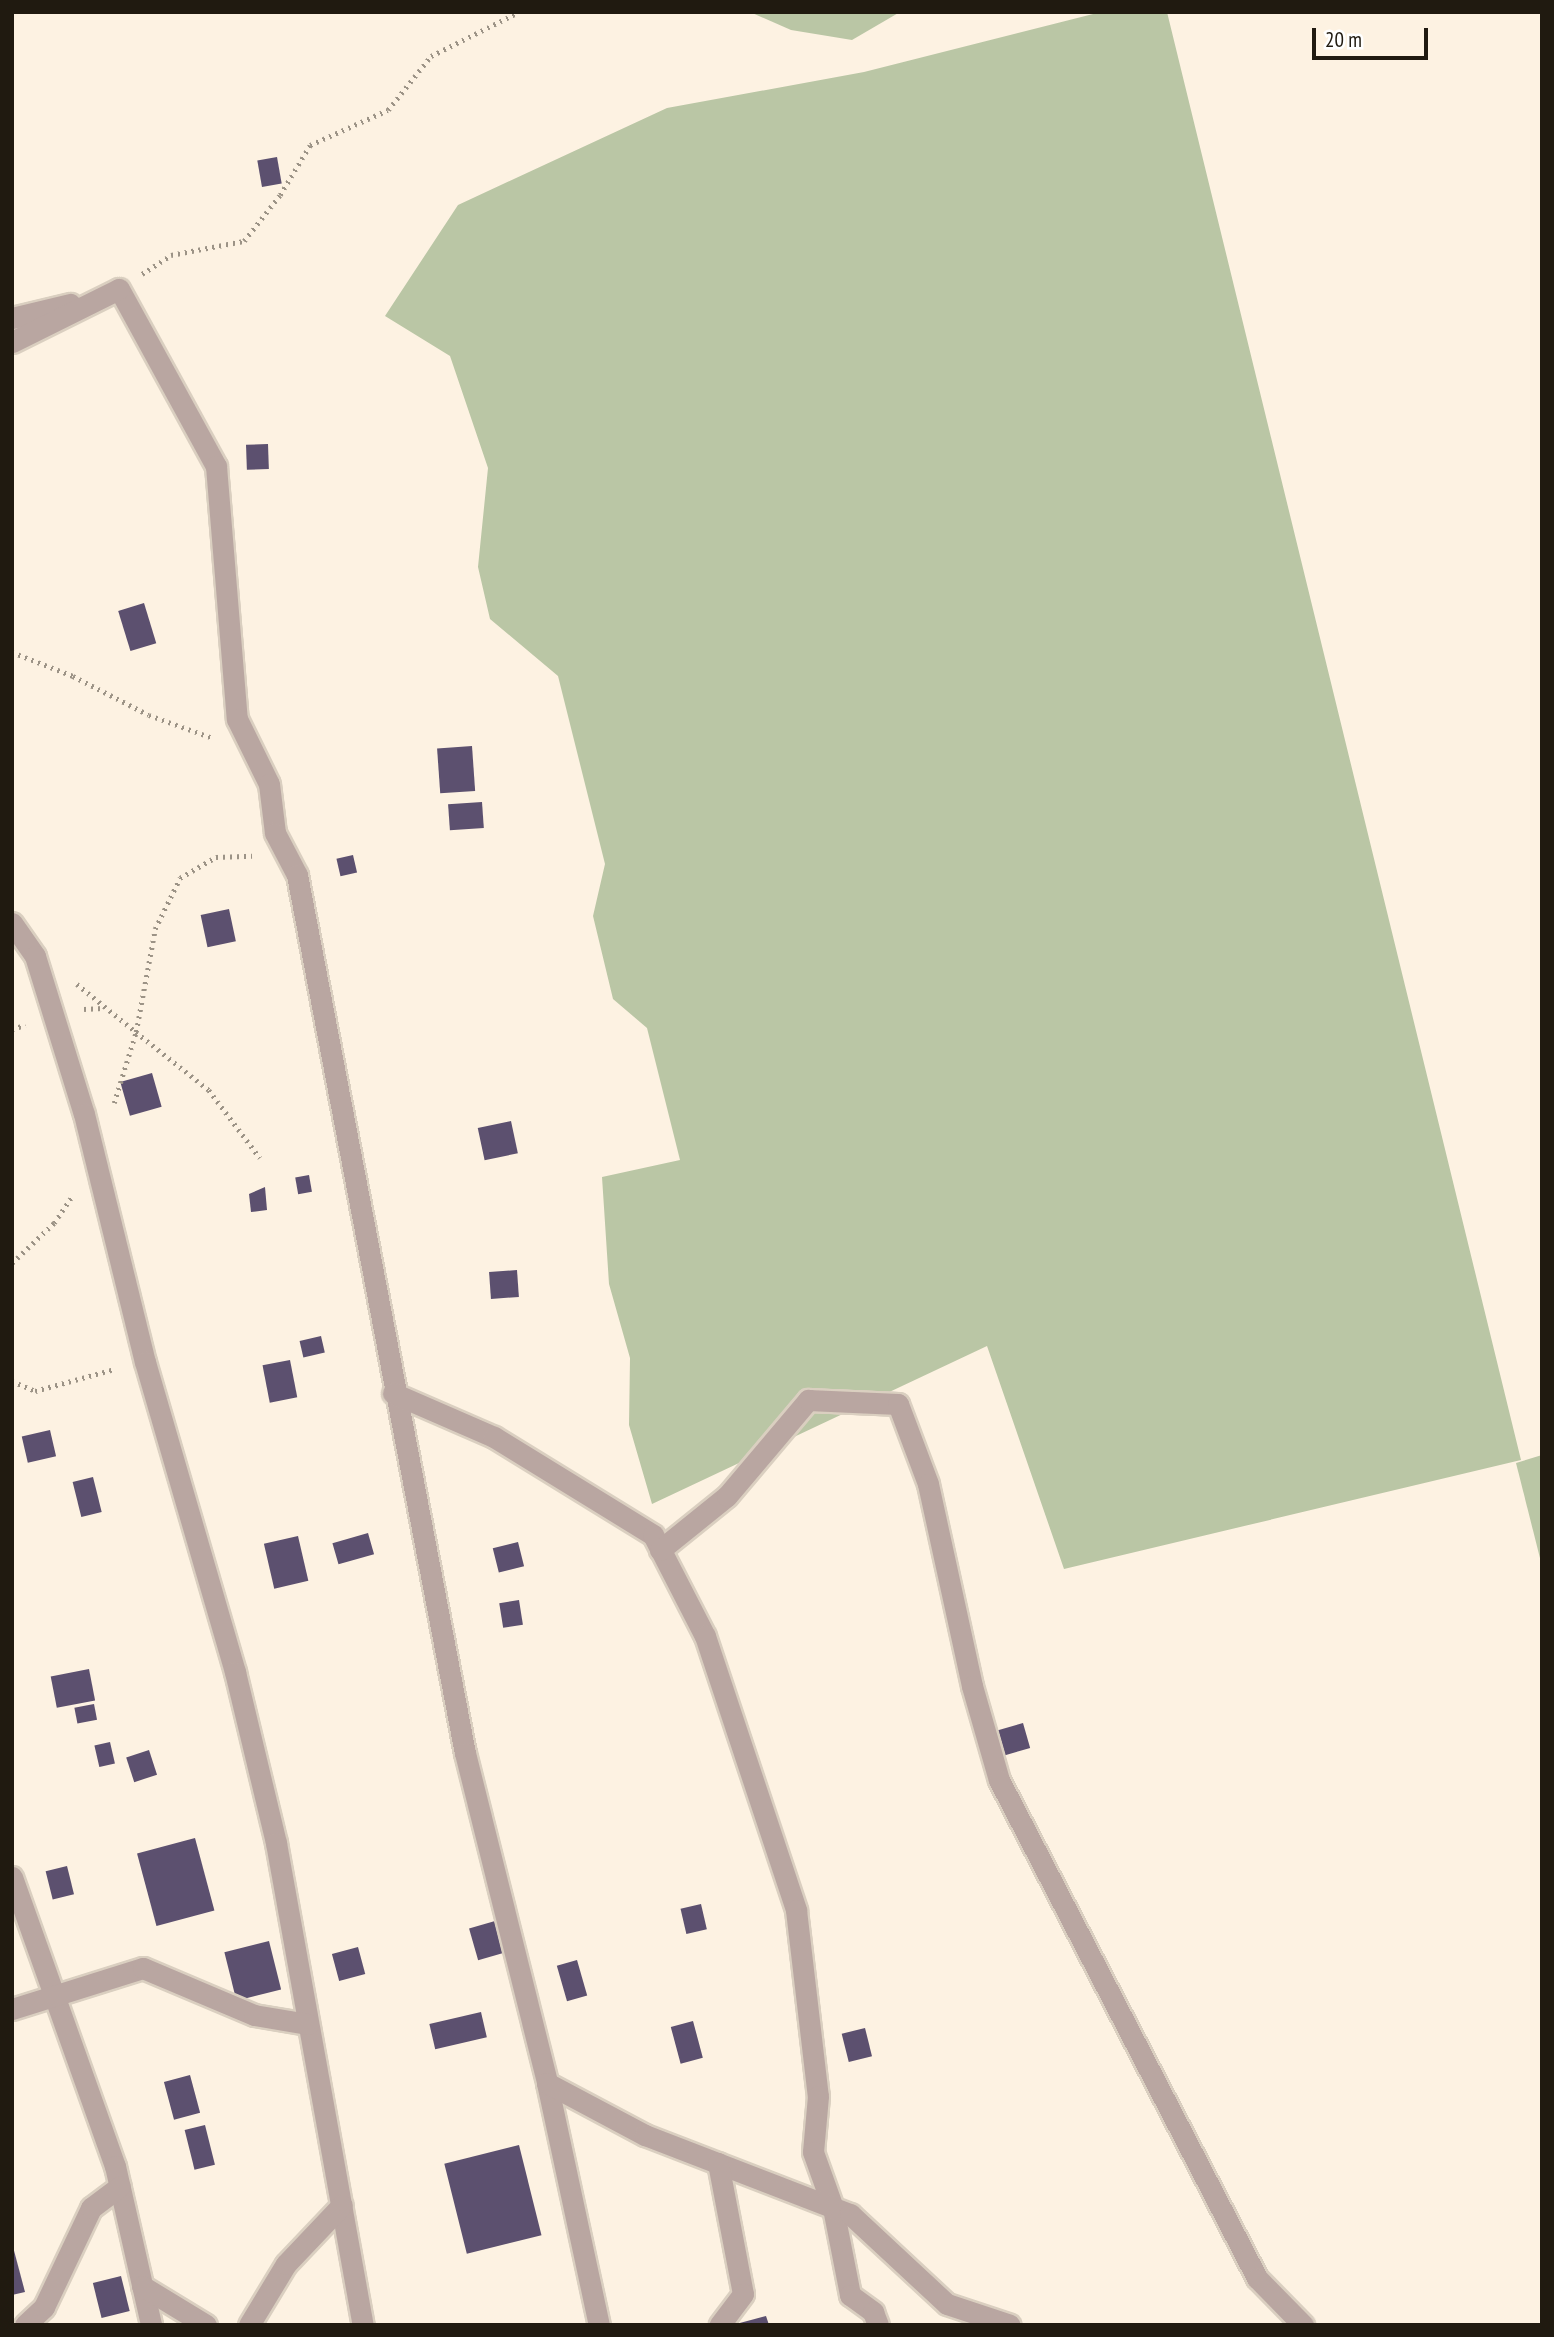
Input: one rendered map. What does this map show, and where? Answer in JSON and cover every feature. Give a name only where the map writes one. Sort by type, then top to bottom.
[{"type":"street","points":[[12,318],[119,289]]},
{"type":"street","points":[[12,342],[119,289]]},
{"type":"street","points":[[119,289],[216,466],[237,719],[269,784],[275,833],[297,875],[337,1069],[393,1392],[465,1753],[547,2083],[598,2325]]},
{"type":"street","points":[[12,923],[36,956],[96,1160],[145,1362],[235,1672],[276,1843],[363,2325]]},
{"type":"street","points":[[393,1392],[494,1437],[653,1535],[705,1636],[796,1910],[818,2096],[813,2152],[833,2208],[850,2295],[873,2312],[878,2325]]},
{"type":"street","points":[[660,1550],[727,1496],[808,1400],[898,1404],[928,1484],[972,1686],[999,1780],[1258,2278],[1303,2325]]},
{"type":"street","points":[[12,1877],[55,1992],[120,2186],[151,2325]]},
{"type":"street","points":[[12,2009],[55,1992],[143,1969],[254,2015],[308,2024]]},
{"type":"street","points":[[547,2083],[645,2135],[850,2214],[947,2304],[1010,2325]]},
{"type":"street","points":[[718,2163],[743,2294],[720,2325]]},
{"type":"street","points":[[25,2325],[44,2307],[91,2208],[120,2186]]},
{"type":"street","points":[[249,2325],[286,2264],[342,2205]]},
{"type":"street","points":[[142,2286],[206,2325]]},
{"type":"path","points":[[119,289],[171,255],[244,241],[280,195],[310,145],[388,110],[431,56],[520,12]]},
{"type":"path","points":[[12,652],[73,676],[149,715],[253,752]]},
{"type":"path","points":[[112,1109],[136,1032],[155,929],[180,877],[216,856],[285,851]]},
{"type":"path","points":[[72,979],[209,1090],[260,1158]]},
{"type":"path","points":[[12,1264],[54,1223],[96,1160]]},
{"type":"path","points":[[12,1381],[35,1391],[145,1362]]},
{"type":"green space","points":[[750,12],[900,12],[852,40],[791,30]]},
{"type":"green space","points":[[1101,12],[1167,12],[1521,1460],[1064,1569],[987,1346],[652,1504],[629,1425],[630,1358],[609,1284],[602,1177],[680,1160],[647,1028],[613,999],[593,916],[605,864],[558,676],[490,619],[478,567],[488,468],[450,356],[385,316],[458,205],[667,108],[864,72]]},
{"type":"green space","points":[[1542,1455],[1542,1566],[1516,1463]]},
{"type":"building","points":[[277,157],[282,184],[262,187],[257,160]]},
{"type":"building","points":[[268,444],[269,469],[247,470],[246,445]]},
{"type":"building","points":[[144,603],[156,643],[130,651],[118,611]]},
{"type":"building","points":[[472,746],[475,791],[440,793],[437,748]]},
{"type":"building","points":[[482,802],[484,828],[450,830],[448,804]]},
{"type":"building","points":[[353,855],[357,873],[340,876],[336,859]]},
{"type":"building","points":[[229,909],[236,941],[207,947],[201,915]]},
{"type":"building","points":[[152,1073],[162,1107],[130,1116],[120,1082]]},
{"type":"building","points":[[511,1121],[518,1153],[485,1160],[478,1128]]},
{"type":"building","points":[[309,1175],[312,1192],[298,1194],[295,1177]]},
{"type":"building","points":[[265,1187],[267,1210],[251,1212],[249,1194]]},
{"type":"building","points":[[517,1270],[519,1297],[491,1299],[489,1272]]},
{"type":"building","points":[[321,1336],[325,1353],[303,1358],[300,1341]]},
{"type":"building","points":[[290,1360],[297,1397],[270,1403],[263,1365]]},
{"type":"building","points":[[50,1430],[56,1456],[28,1463],[22,1437]]},
{"type":"building","points":[[93,1477],[102,1512],[81,1517],[73,1482]]},
{"type":"building","points":[[368,1533],[374,1554],[338,1564],[332,1543]]},
{"type":"building","points":[[298,1536],[308,1581],[274,1589],[264,1544]]},
{"type":"building","points":[[518,1542],[524,1566],[499,1573],[493,1548]]},
{"type":"building","points":[[519,1600],[523,1625],[503,1628],[499,1603]]},
{"type":"building","points":[[89,1669],[95,1700],[57,1708],[51,1676]]},
{"type":"building","points":[[94,1704],[97,1720],[77,1724],[74,1708]]},
{"type":"building","points":[[1023,1723],[1030,1748],[1005,1755],[998,1730]]},
{"type":"building","points":[[110,1742],[115,1763],[99,1767],[94,1746]]},
{"type":"building","points":[[149,1750],[157,1775],[134,1782],[126,1757]]},
{"type":"building","points":[[195,1838],[214,1910],[156,1926],[137,1854]]},
{"type":"building","points":[[67,1866],[74,1894],[53,1899],[46,1871]]},
{"type":"building","points":[[701,1904],[707,1929],[686,1934],[681,1909]]},
{"type":"building","points":[[495,1921],[504,1953],[478,1960],[469,1928]]},
{"type":"building","points":[[269,1941],[281,1990],[236,2001],[224,1952]]},
{"type":"building","points":[[358,1947],[365,1974],[339,1981],[332,1954]]},
{"type":"building","points":[[577,1960],[587,1996],[567,2001],[557,1966]]},
{"type":"building","points":[[481,2012],[487,2037],[435,2049],[429,2024]]},
{"type":"building","points":[[693,2021],[703,2058],[681,2064],[671,2027]]},
{"type":"building","points":[[865,2028],[872,2056],[849,2062],[842,2034]]},
{"type":"building","points":[[190,2075],[200,2113],[174,2120],[164,2082]]},
{"type":"building","points":[[205,2125],[215,2165],[195,2170],[185,2130]]},
{"type":"building","points":[[519,2145],[541,2235],[467,2254],[444,2164]]},
{"type":"building","points":[[12,2243],[25,2292],[12,2295]]},
{"type":"building","points":[[121,2276],[130,2311],[102,2318],[93,2283]]},
{"type":"building","points":[[766,2316],[769,2325],[736,2325],[736,2324]]}]
